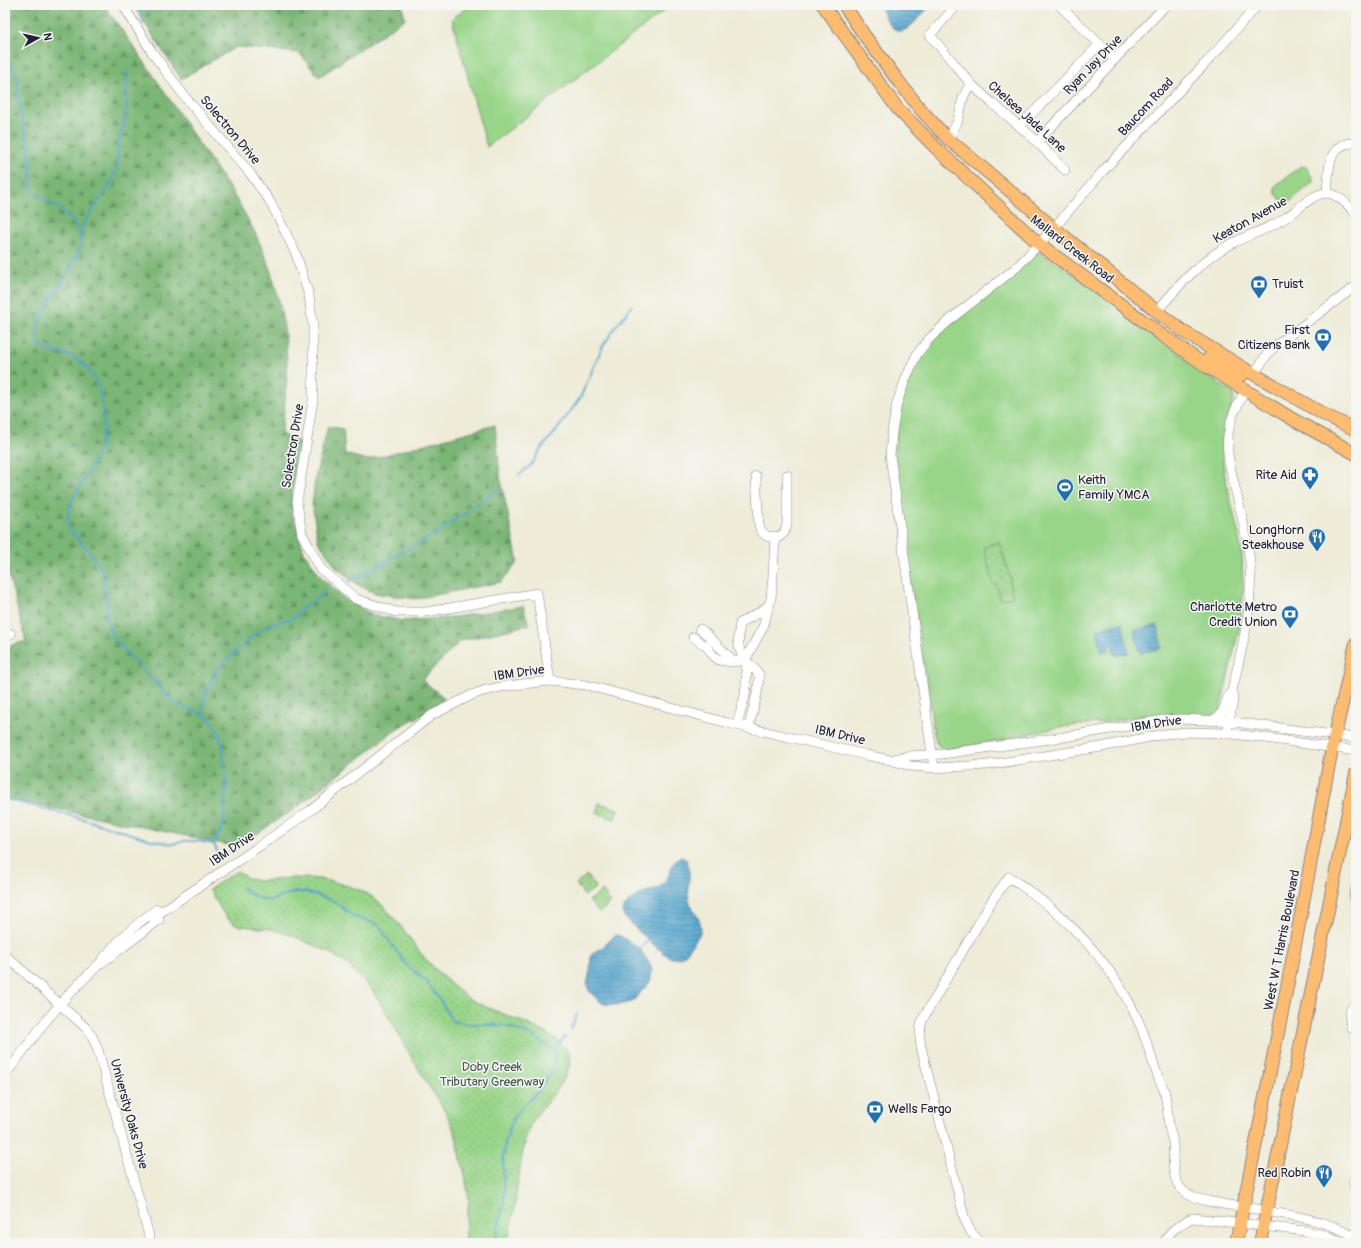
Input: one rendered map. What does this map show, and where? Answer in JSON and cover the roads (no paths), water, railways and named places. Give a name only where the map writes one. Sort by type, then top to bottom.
[{"type":"main road","name":"Mallard Creek Road","points":[[823,5],[897,108],[936,148],[1039,244],[1209,368],[1294,420],[1356,454]]},
{"type":"main road","name":"Mallard Creek Road","points":[[844,5],[899,82],[922,111],[947,138],[1054,228],[1184,332],[1325,415],[1356,430]]},
{"type":"main road","points":[[1154,329],[1165,329],[1203,354],[1240,375],[1245,376],[1254,374]]},
{"type":"main road","name":"West W T Harris Boulevard","points":[[1236,1243],[1297,936],[1332,748],[1356,643]]},
{"type":"main road","points":[[1260,1243],[1356,773]]},
{"type":"street","name":"Solectron Drive","points":[[123,5],[152,52],[185,97],[249,172],[269,200],[288,235],[304,276],[312,312],[313,325],[313,400],[297,502],[302,534],[321,569],[356,599],[396,612],[426,612],[537,593],[550,681]]},
{"type":"street","name":"Chelsea Jade Lane","points":[[957,5],[930,35],[971,84],[1020,126],[1065,170]]},
{"type":"street","points":[[1059,5],[1115,59]]},
{"type":"street","name":"Ryan Jay Drive","points":[[1037,142],[1166,5]]},
{"type":"street","name":"Baucom Road","points":[[934,768],[890,455],[897,403],[906,378],[917,354],[929,339],[952,318],[1017,268],[1102,172],[1203,66],[1258,5]]},
{"type":"street","points":[[1020,126],[1100,44]]},
{"type":"street","points":[[947,138],[956,128],[959,121],[964,93],[971,84]]},
{"type":"street","points":[[1354,206],[1336,195],[1327,193],[1332,154],[1340,146],[1347,143],[1356,143]]},
{"type":"street","name":"Keaton Avenue","points":[[1157,311],[1179,285],[1198,267],[1217,253],[1233,243],[1270,227],[1286,218],[1316,196],[1327,193]]},
{"type":"street","points":[[1254,374],[1275,346],[1356,286]]},
{"type":"street","points":[[1227,734],[1233,700],[1232,691],[1249,611],[1250,586],[1250,563],[1230,467],[1228,436],[1235,409],[1246,390]]},
{"type":"street","points":[[756,476],[761,531],[768,537],[779,537],[784,533],[787,525],[787,475]]},
{"type":"street","points":[[745,660],[763,627],[770,604],[775,536]]},
{"type":"street","points":[[737,725],[745,696],[747,670],[745,660],[739,649],[738,638],[740,623],[760,612],[770,604]]},
{"type":"street","points":[[700,629],[735,662]]},
{"type":"street","points":[[694,637],[706,646],[719,660],[725,662],[735,662],[745,660]]},
{"type":"street","points":[[708,648],[716,643]]},
{"type":"street","points":[[745,660],[756,670],[759,679],[749,727]]},
{"type":"street","name":"IBM Drive","points":[[100,963],[194,895],[203,884],[311,810],[419,724],[437,712],[463,699],[483,691],[505,686],[550,681],[586,685],[737,725],[911,766],[934,768],[987,765],[1101,747],[1164,734],[1188,732],[1227,734],[1356,752]]},
{"type":"street","points":[[1213,720],[1222,713],[1227,697],[1232,691]]},
{"type":"street","name":"IBM Drive","points":[[890,760],[909,756],[942,754],[1064,737],[1163,720],[1181,719],[1229,721],[1356,738]]},
{"type":"street","points":[[981,1243],[971,1232],[965,1220],[921,1047],[919,1033],[924,1017],[998,891],[1009,877],[1036,894],[1065,919],[1088,942],[1121,987],[1138,1019],[1163,1089],[1173,1142],[1174,1174],[1180,1187],[1186,1193],[1197,1199],[1313,1220],[1356,1237]]},
{"type":"street","name":"IBM Drive","points":[[5,1075],[26,1046],[60,1005],[100,963],[114,944],[134,926],[182,892],[198,884],[203,884]]},
{"type":"street","name":"University Oaks Drive","points":[[5,955],[89,1032],[96,1045],[116,1112],[151,1243]]},
{"type":"street","points":[[1356,1003],[1351,1007],[1350,1014],[1351,1028],[1356,1031]]},
{"type":"street","points":[[1356,1177],[1354,1178],[1353,1182],[1356,1187]]},
{"type":"street","points":[[1164,1243],[1168,1234],[1187,1219],[1203,1219],[1309,1232],[1322,1235],[1342,1243]]},
{"type":"water","points":[[880,5],[931,5],[909,27],[898,31],[892,27],[886,19]]},
{"type":"water","points":[[1122,623],[1129,653],[1115,656],[1112,644],[1108,645],[1109,651],[1102,652],[1097,629]]},
{"type":"water","points":[[1157,625],[1162,648],[1140,653],[1134,630]]},
{"type":"water","points":[[680,857],[686,859],[688,864],[688,894],[699,919],[701,930],[688,951],[681,957],[672,958],[655,946],[625,918],[622,912],[632,899],[644,892],[662,885],[675,862]]},
{"type":"water","points":[[615,935],[619,935],[640,949],[650,964],[652,971],[650,982],[632,1002],[616,1005],[604,1004],[599,1001],[589,991],[587,985],[591,955],[603,947]]},
{"type":"waterway","points":[[141,5],[143,24]]},
{"type":"waterway","points":[[5,62],[11,67],[18,79],[18,97],[31,160],[32,191],[65,213],[72,220],[80,233]]},
{"type":"waterway","points":[[126,72],[126,111],[118,145],[118,163],[116,170],[105,191],[83,225],[77,255],[66,276],[42,314],[37,331],[37,339],[43,348],[77,359],[88,369],[96,382],[103,410],[100,445],[91,467],[71,503],[68,514],[70,529],[92,555],[101,571],[105,587],[106,613],[109,628],[117,642],[175,704],[199,712],[211,720],[217,730],[224,752],[227,787],[224,798],[224,821],[214,844]]},
{"type":"waterway","points":[[519,475],[531,465],[540,450],[557,430],[580,398],[603,346],[616,326],[632,306]]},
{"type":"waterway","points":[[349,581],[378,567],[435,534],[501,488]]},
{"type":"waterway","points":[[203,714],[205,695],[217,670],[225,661],[256,633],[272,624],[293,618],[304,607],[327,591]]},
{"type":"waterway","points":[[5,799],[80,818],[151,840],[172,844],[185,841],[198,841],[214,844],[217,851]]},
{"type":"waterway","points":[[242,887],[248,893],[269,901],[295,892],[305,892],[335,902],[353,916],[379,925],[407,965],[425,980],[440,1000],[452,1021],[468,1024],[507,1026],[535,1037],[553,1050],[555,1058],[549,1075],[538,1092],[523,1106],[513,1119],[505,1141],[503,1159],[504,1202],[495,1243]]},
{"type":"waterway","points":[[639,949],[649,940]]},
{"type":"waterway","points":[[571,1029],[577,1014]]},
{"type":"waterway","points":[[553,1050],[565,1037]]},
{"type":"place","name":"Truist","points":[[1259,299]]},
{"type":"place","name":"First Citizens Bank","points":[[1323,352]]},
{"type":"place","name":"Rite Aid","points":[[1310,490]]},
{"type":"place","name":"Keith Family YMCA","points":[[1065,502]]},
{"type":"place","name":"LongHorn Steakhouse","points":[[1317,552]]},
{"type":"place","name":"Charlotte Metro Credit Union","points":[[1290,629]]},
{"type":"place","name":"Wells Fargo","points":[[875,1124]]},
{"type":"place","name":"Red Robin","points":[[1324,1188]]},
{"type":"park label","name":"Doby Creek Tributary Greenway","points":[[492,1074]]}]
